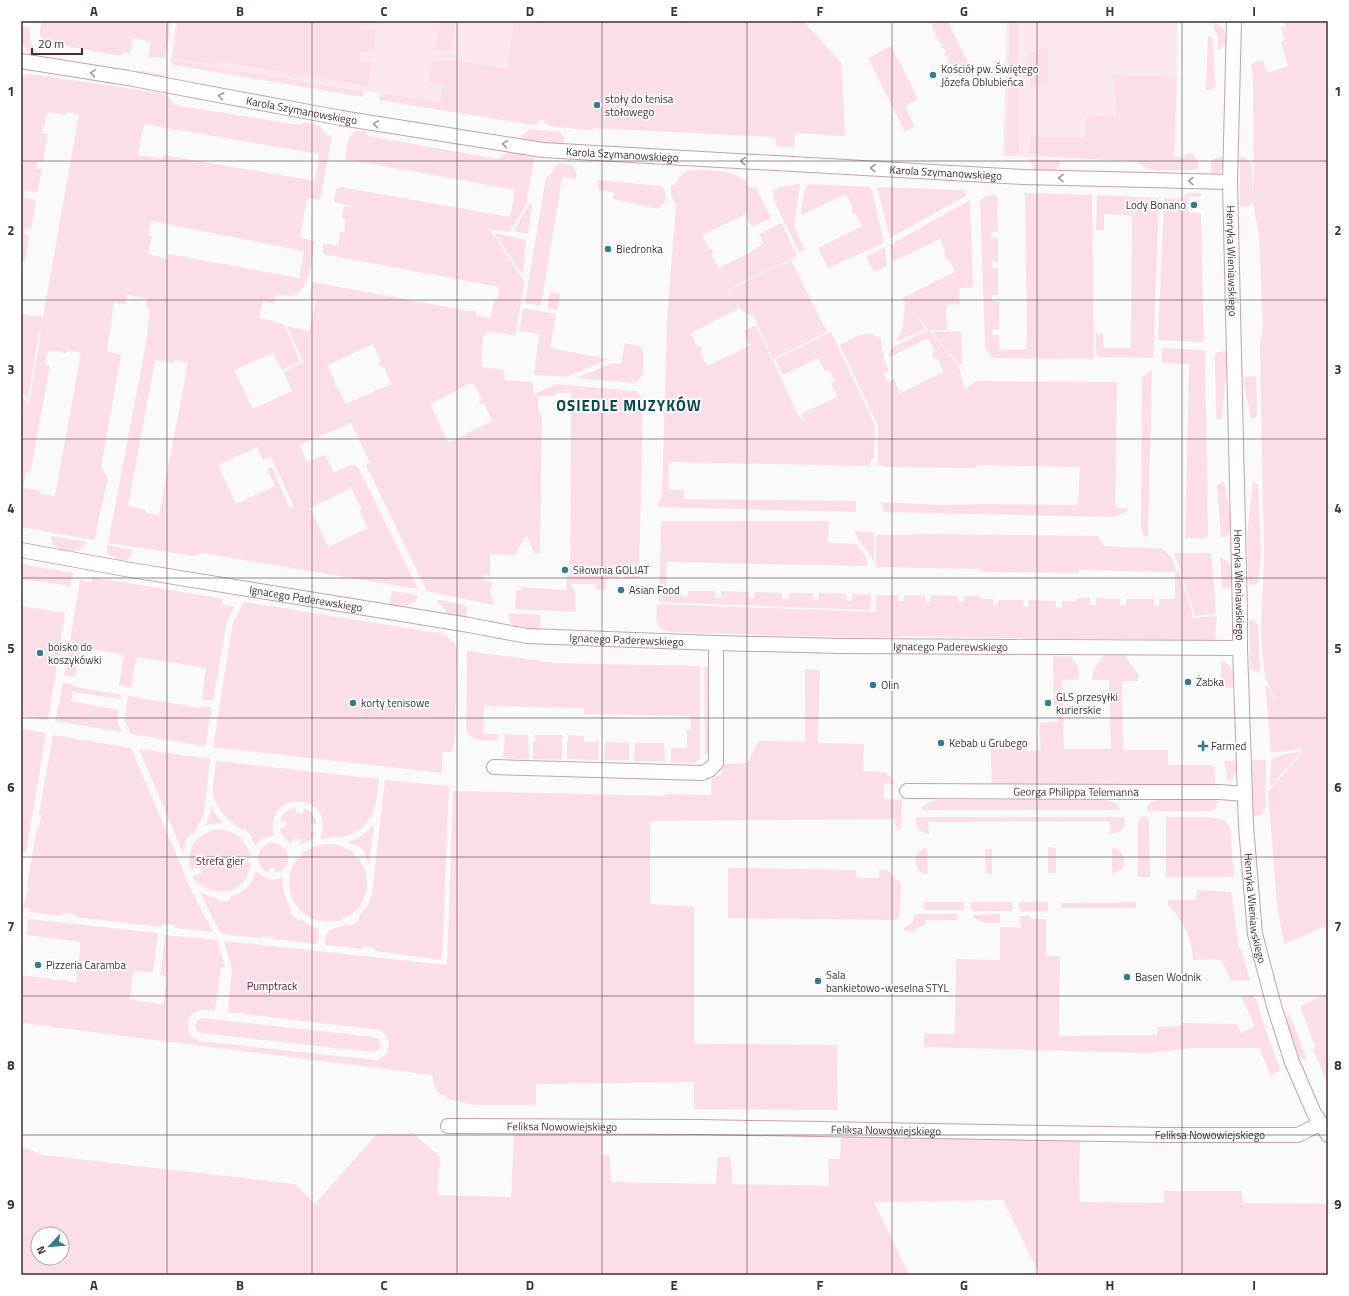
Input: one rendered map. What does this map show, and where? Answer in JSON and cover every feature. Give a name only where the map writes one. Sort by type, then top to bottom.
[{"type":"street","name":"Henryka Wieniawskiego","points":[[1234,21],[1230,182],[1240,648],[1246,826],[1255,934],[1274,1006],[1292,1062],[1314,1113],[1328,1135]]},
{"type":"street","name":"Karola Szymanowskiego","points":[[21,62],[128,78],[341,118],[543,150],[1023,177],[1230,182]]},
{"type":"street","name":"Ignacego Paderewskiego","points":[[21,550],[131,570],[469,625],[527,636],[716,643],[1083,648],[1240,648]]},
{"type":"street","points":[[494,767],[702,773],[706,771],[716,763],[716,643]]},
{"type":"street","name":"Georga Philippa Telemanna","points":[[907,791],[1220,792],[1245,794]]},
{"type":"street","name":"Feliksa Nowowiejskiego","points":[[448,1126],[698,1127],[1121,1135],[1298,1135],[1321,1123]]},
{"type":"shaded area","points":[[176,21],[556,21],[540,118],[171,60]]},
{"type":"shaded area","points":[[1007,21],[1178,21],[1174,162],[1003,156]]},
{"type":"green space","points":[[42,21],[171,21],[166,57],[148,58],[151,42],[133,38],[130,54],[124,52],[121,56],[45,42],[42,40],[40,35]]},
{"type":"green space","points":[[178,21],[377,21],[377,26],[363,25],[363,29],[376,30],[373,53],[360,52],[359,61],[371,62],[368,86],[218,61],[217,65],[174,58]]},
{"type":"green space","points":[[440,21],[456,21],[451,51],[436,49]]},
{"type":"green space","points":[[514,21],[803,21],[841,63],[845,136],[795,133],[794,148],[776,146],[776,137],[592,128],[595,131],[549,126],[540,118],[538,123],[534,125],[379,100],[380,93],[440,102],[443,85],[429,82],[432,63],[438,61],[447,60],[468,62],[507,69]]},
{"type":"green space","points":[[938,21],[948,21],[972,72],[960,79],[956,72],[950,68],[952,65],[947,61],[949,58],[944,54],[946,51],[941,47],[943,45],[938,42],[939,38],[935,36],[936,31],[932,30],[933,25]]},
{"type":"green space","points":[[1010,21],[1018,21],[1019,154],[1006,153]]},
{"type":"green space","points":[[1285,21],[1328,21],[1328,925],[1284,944],[1277,904],[1268,792],[1302,753],[1301,752],[1270,787],[1271,761],[1277,756],[1301,751],[1300,749],[1271,753],[1265,683],[1276,702],[1265,678],[1261,639],[1264,552],[1260,346],[1263,329],[1259,234],[1254,210],[1253,76],[1251,64],[1263,60],[1267,73],[1288,66],[1281,42],[1284,40],[1281,28],[1285,27]]},
{"type":"green space","points":[[1215,23],[1224,29],[1226,43],[1218,51],[1218,36],[1214,29]]},
{"type":"green space","points":[[22,26],[30,28],[30,40],[39,59],[26,50],[21,37]]},
{"type":"green space","points":[[1208,35],[1211,37],[1213,42],[1215,86],[1211,90],[1206,90]]},
{"type":"green space","points":[[891,46],[918,99],[905,106],[915,127],[905,132],[868,58]]},
{"type":"green space","points":[[1048,47],[1048,85],[1030,85],[1028,66],[1029,57],[1035,51]]},
{"type":"green space","points":[[171,60],[364,91],[363,97],[174,65],[171,63]]},
{"type":"green space","points":[[137,70],[164,75],[168,81],[132,75]]},
{"type":"green space","points":[[29,74],[167,94],[174,105],[299,125],[305,122],[320,126],[326,135],[332,136],[320,200],[307,198],[300,238],[315,241],[311,265],[306,282],[302,289],[289,296],[267,292],[276,294],[274,304],[263,301],[259,318],[284,324],[300,361],[282,370],[273,353],[234,370],[253,409],[292,391],[284,372],[303,362],[287,326],[309,331],[316,301],[309,299],[312,282],[469,311],[476,311],[476,315],[491,318],[494,300],[497,301],[499,287],[323,254],[323,243],[338,246],[340,232],[344,232],[346,219],[342,218],[344,207],[354,206],[334,202],[336,189],[340,187],[510,217],[515,190],[345,159],[349,140],[353,133],[356,131],[366,131],[368,136],[498,159],[508,151],[533,157],[534,160],[527,199],[528,201],[510,232],[489,229],[525,282],[516,334],[511,335],[489,331],[483,337],[481,367],[504,370],[505,380],[533,382],[533,395],[556,384],[637,391],[643,398],[639,578],[624,578],[624,575],[618,574],[618,578],[607,577],[606,590],[596,589],[595,584],[570,584],[575,593],[575,612],[515,609],[516,590],[521,590],[521,587],[566,590],[567,575],[570,575],[571,393],[556,393],[556,396],[538,396],[538,412],[541,413],[542,417],[540,553],[535,554],[526,535],[515,555],[490,554],[490,576],[483,573],[482,574],[484,580],[492,584],[490,593],[494,602],[493,605],[427,591],[366,465],[370,463],[351,423],[299,445],[307,462],[325,455],[334,473],[350,465],[355,465],[359,469],[418,589],[201,553],[194,556],[108,543],[146,343],[150,308],[146,308],[147,299],[127,295],[125,304],[114,302],[107,351],[121,355],[101,467],[108,478],[94,540],[21,527],[21,396],[29,403],[41,332],[39,332],[28,399],[21,393],[21,314],[43,317],[79,114],[67,112],[66,115],[48,112],[42,133],[48,134],[43,162],[37,161],[36,168],[42,169],[37,192],[25,190],[24,198],[36,200],[31,229],[25,228],[24,234],[29,235],[25,261],[21,261],[21,76]],"holes":[[[144,124],[319,154],[315,181],[163,155],[162,159],[138,156]],[[151,221],[304,251],[299,278],[168,254],[167,259],[148,254],[152,236],[148,235]],[[373,344],[381,362],[378,363],[381,367],[384,367],[391,384],[346,404],[337,387],[334,385],[335,382],[327,365]],[[48,350],[66,353],[67,350],[81,353],[55,496],[40,494],[41,491],[23,488],[26,472],[30,473],[50,366],[45,365]],[[155,360],[173,363],[174,360],[188,363],[159,515],[146,513],[146,510],[128,506]],[[473,382],[482,399],[479,401],[481,405],[484,404],[492,421],[448,443],[430,404]],[[257,447],[263,460],[271,457],[294,507],[290,509],[272,467],[267,469],[275,486],[236,504],[218,465]],[[350,486],[361,508],[360,511],[368,528],[328,547],[310,508],[349,489]]]},
{"type":"green space","points":[[1114,75],[1177,77],[1174,157],[1184,158],[1186,154],[1191,153],[1198,161],[1198,168],[1194,170],[1155,170],[1147,168],[1137,162],[1030,154],[1030,137],[1086,138],[1086,115],[1116,117]]},
{"type":"green space","points":[[530,129],[560,132],[564,137],[564,145],[521,140],[523,134]]},
{"type":"green space","points":[[1244,157],[1252,165],[1253,202],[1248,207],[1240,206],[1240,158]]},
{"type":"green space","points":[[1215,158],[1225,158],[1223,168],[1220,172],[1211,177],[1211,162]]},
{"type":"green space","points":[[1030,159],[1060,160],[1059,167],[1050,171],[1036,170],[1033,169]]},
{"type":"green space","points":[[560,163],[574,167],[577,176],[575,179],[562,177],[541,306],[525,303],[546,177],[551,174]]},
{"type":"green space","points":[[690,170],[723,172],[739,176],[749,187],[756,188],[771,218],[752,227],[746,214],[702,235],[709,249],[711,248],[714,253],[711,254],[718,268],[749,253],[764,243],[759,234],[782,223],[797,256],[728,289],[738,309],[691,333],[697,347],[700,346],[702,350],[700,352],[707,366],[750,346],[744,331],[756,325],[799,417],[806,421],[801,414],[837,397],[831,383],[835,381],[829,370],[825,371],[818,358],[783,375],[775,360],[831,332],[875,426],[874,457],[870,466],[669,462],[668,490],[684,490],[684,499],[856,501],[856,512],[658,507],[659,499],[662,498],[667,318],[676,205],[671,194],[671,185],[675,185],[681,176]]},
{"type":"green space","points":[[598,180],[661,186],[666,193],[666,198],[664,203],[660,205],[660,209],[613,199],[614,192],[598,190]]},
{"type":"green space","points":[[800,184],[794,228],[805,250],[799,252],[775,203],[773,189],[777,191],[779,187]]},
{"type":"green space","points":[[809,184],[871,187],[884,243],[828,268],[818,248],[862,226],[855,213],[853,214],[851,209],[853,208],[846,194],[802,215],[801,211],[805,188]]},
{"type":"green space","points":[[877,187],[965,190],[966,196],[890,238]]},
{"type":"green space","points":[[1025,193],[1092,195],[1094,359],[994,358],[985,347],[980,200],[986,196],[997,195],[998,232],[991,232],[991,238],[998,238],[998,262],[991,262],[991,268],[998,268],[998,295],[992,295],[992,301],[999,302],[999,329],[992,329],[992,335],[999,335],[999,350],[1027,349]]},
{"type":"green space","points":[[1189,193],[1202,193],[1201,196],[1188,197],[1189,213],[1199,213],[1201,215],[1204,342],[1158,340],[1164,198],[1180,199]]},
{"type":"green space","points":[[1097,195],[1159,198],[1153,358],[1099,357],[1096,354],[1096,334],[1103,334],[1103,348],[1131,348],[1132,215],[1104,214],[1104,230],[1096,230]]},
{"type":"green space","points":[[970,200],[973,287],[959,288],[960,304],[946,305],[947,330],[929,330],[958,365],[965,390],[976,381],[1117,382],[1115,507],[1129,509],[1126,512],[1113,517],[884,512],[881,502],[939,505],[1078,505],[1080,467],[977,465],[976,468],[885,467],[878,465],[878,426],[840,345],[855,337],[866,334],[871,334],[881,339],[882,349],[880,354],[884,351],[884,360],[889,371],[883,374],[888,382],[894,379],[900,393],[944,372],[937,358],[934,359],[932,354],[935,352],[928,338],[888,358],[891,348],[928,330],[913,311],[925,329],[896,342],[903,327],[905,302],[902,298],[955,272],[949,259],[946,260],[944,254],[946,253],[940,239],[894,261],[890,245]]},
{"type":"green space","points":[[532,203],[528,234],[514,231],[529,204]]},
{"type":"green space","points":[[494,233],[526,240],[523,275]]},
{"type":"green space","points":[[885,247],[887,266],[874,272],[866,257]]},
{"type":"green space","points":[[791,260],[827,332],[773,359],[754,316],[744,312],[741,309],[729,290]]},
{"type":"green space","points":[[550,291],[560,294],[557,310],[547,308]]},
{"type":"green space","points":[[523,308],[556,314],[550,348],[608,359],[567,377],[534,375],[539,334],[519,331]]},
{"type":"green space","points":[[961,331],[962,365],[958,363],[932,332]]},
{"type":"green space","points":[[625,343],[640,346],[643,352],[643,374],[636,383],[576,378],[613,363],[621,364]]},
{"type":"green space","points":[[1162,348],[1205,350],[1207,538],[1185,538],[1189,364],[1162,363]]},
{"type":"green space","points":[[1228,351],[1222,419],[1218,420],[1216,417],[1215,356],[1217,352]]},
{"type":"green space","points":[[1152,370],[1148,537],[1144,536],[1141,528],[1142,377]]},
{"type":"green space","points":[[1256,376],[1257,415],[1255,418],[1251,418],[1244,384],[1245,377]]},
{"type":"green space","points":[[1224,482],[1230,513],[1230,533],[1225,537],[1221,537],[1217,485]]},
{"type":"green space","points":[[1255,482],[1258,485],[1261,553],[1258,583],[1253,585],[1248,581],[1247,533],[1253,483]]},
{"type":"green space","points":[[661,521],[829,521],[828,543],[856,544],[865,555],[868,566],[667,562],[666,590],[682,591],[682,597],[688,597],[688,591],[715,591],[716,598],[721,598],[721,591],[749,592],[749,598],[754,599],[755,592],[782,593],[782,599],[788,599],[789,593],[813,593],[813,600],[818,600],[819,593],[846,594],[846,600],[852,601],[852,594],[871,595],[870,610],[659,602]]},
{"type":"green space","points":[[855,531],[874,533],[874,563],[870,554],[858,540]]},
{"type":"green space","points":[[932,534],[1098,536],[1104,546],[1163,549],[1172,558],[1176,571],[1179,572],[1192,611],[1192,618],[1217,616],[1214,643],[1133,639],[1034,639],[910,636],[876,638],[670,632],[661,628],[657,622],[657,604],[876,612],[876,595],[898,595],[898,601],[904,601],[904,595],[925,595],[925,602],[930,602],[931,595],[958,596],[958,602],[964,602],[964,596],[980,596],[980,599],[993,599],[993,606],[998,606],[999,600],[1023,600],[1023,607],[1029,607],[1029,600],[1056,601],[1056,607],[1062,608],[1062,601],[1077,601],[1078,598],[1090,598],[1090,605],[1096,605],[1096,598],[1120,599],[1120,605],[1126,606],[1126,599],[1154,599],[1154,606],[1159,606],[1160,599],[1175,599],[1175,572],[1078,570],[1078,573],[981,572],[980,569],[876,567],[876,535]]},
{"type":"green space","points":[[51,536],[87,542],[75,551],[66,552],[52,544]]},
{"type":"green space","points":[[107,545],[132,550],[131,556],[127,560],[120,560],[107,553]]},
{"type":"green space","points":[[1174,553],[1211,553],[1215,614],[1194,616],[1194,612]]},
{"type":"green space","points":[[1220,557],[1228,562],[1231,568],[1233,585],[1230,588],[1222,587]]},
{"type":"green space","points":[[21,564],[73,573],[71,586],[21,579]]},
{"type":"green space","points":[[92,577],[224,599],[221,605],[235,607],[227,620],[213,701],[202,699],[206,668],[136,657],[131,688],[119,685],[124,655],[81,647],[75,677],[64,676],[80,580],[91,582]]},
{"type":"green space","points":[[392,591],[418,595],[418,597],[413,603],[406,606],[390,605]]},
{"type":"green space","points":[[436,600],[467,606],[466,618],[449,614]]},
{"type":"green space","points":[[244,602],[444,634],[454,643],[457,649],[455,737],[452,752],[442,752],[442,773],[213,747],[233,622]]},
{"type":"green space","name":"boisko do koszykówki","points":[[21,606],[65,613],[48,720],[21,716]]},
{"type":"green space","points":[[508,613],[541,615],[540,630],[516,628],[510,622]]},
{"type":"green space","points":[[1249,620],[1254,620],[1258,625],[1260,673],[1250,668]]},
{"type":"green space","points":[[467,651],[555,663],[700,666],[700,759],[694,763],[671,762],[671,748],[687,748],[687,730],[691,729],[690,716],[584,714],[584,708],[484,706],[483,734],[498,734],[498,741],[478,740],[470,736],[466,729]]},
{"type":"green space","points":[[1105,655],[1124,655],[1138,674],[1138,681],[1122,681],[1123,750],[1168,750],[1168,765],[1214,765],[1215,784],[992,785],[990,741],[1002,741],[1002,744],[1014,744],[1015,748],[1027,747],[1028,751],[1041,750],[1039,723],[1058,722],[1058,708],[1054,708],[1053,656],[1070,657],[1078,666],[1079,672],[1079,679],[1062,680],[1064,749],[1111,749],[1109,680],[1092,680],[1093,672],[1096,666]]},
{"type":"green space","points":[[1221,661],[1228,664],[1230,667],[1234,675],[1236,687],[1221,688]]},
{"type":"green space","points":[[704,667],[714,667],[710,751],[705,755]]},
{"type":"green space","name":"Pumptrack","points":[[805,669],[820,670],[818,743],[864,744],[863,771],[878,771],[889,775],[895,784],[884,783],[884,799],[902,800],[901,829],[897,831],[894,819],[650,821],[650,904],[694,907],[694,1044],[837,1045],[838,1110],[694,1109],[694,1082],[536,1084],[536,1105],[474,1105],[451,1100],[436,1091],[432,1075],[21,1023],[21,975],[76,982],[81,942],[27,935],[28,919],[158,933],[153,972],[133,971],[130,1000],[163,1004],[167,976],[160,975],[165,935],[217,940],[225,968],[221,967],[215,1011],[199,1010],[193,1014],[188,1022],[191,1035],[199,1041],[376,1060],[381,1058],[387,1051],[388,1042],[384,1033],[380,1030],[228,1012],[232,969],[224,941],[447,965],[453,791],[665,796],[665,794],[711,795],[712,776],[721,776],[722,764],[747,763],[759,741],[805,742]]},
{"type":"green space","points":[[63,683],[121,695],[121,699],[73,692],[71,701],[119,710],[117,722],[122,732],[55,721]]},
{"type":"green space","points":[[128,696],[201,708],[202,706],[212,707],[205,746],[131,734],[124,720]]},
{"type":"green space","points":[[21,729],[46,733],[26,852],[21,851]]},
{"type":"green space","points":[[505,734],[528,735],[529,759],[503,758]]},
{"type":"green space","points":[[53,735],[131,748],[192,892],[213,932],[175,928],[175,925],[162,924],[161,927],[75,917],[74,914],[62,913],[61,916],[30,912],[30,909],[23,908],[29,886],[27,885],[37,828],[39,829],[41,815],[39,814]]},
{"type":"green space","points":[[535,735],[562,735],[562,759],[533,759],[533,741],[535,741]]},
{"type":"green space","points":[[568,735],[584,736],[584,742],[599,742],[598,760],[567,759]]},
{"type":"green space","points":[[605,742],[629,743],[629,760],[604,760]]},
{"type":"green space","points":[[635,743],[664,743],[665,761],[634,761]]},
{"type":"green space","points":[[139,749],[210,759],[204,813],[194,834],[191,833],[184,842],[186,844],[183,853]]},
{"type":"green space","points":[[1252,760],[1266,760],[1265,809],[1260,815],[1257,816],[1253,816]]},
{"type":"green space","points":[[216,761],[379,779],[375,806],[368,821],[363,827],[355,832],[342,837],[320,839],[323,823],[319,812],[310,804],[299,802],[288,803],[279,809],[273,820],[274,836],[262,838],[255,846],[251,838],[252,837],[244,828],[242,830],[232,822],[219,808],[216,802],[213,790]]},
{"type":"green space","points":[[1224,761],[1239,761],[1236,773],[1228,782]]},
{"type":"green space","points":[[385,780],[449,786],[442,960],[375,951],[375,948],[363,946],[362,949],[325,945],[328,931],[347,924],[349,927],[359,920],[358,918],[368,905],[372,894]]},
{"type":"green space","points":[[1217,798],[1217,805],[1213,811],[1148,811],[1147,807],[1151,802],[1161,799]]},
{"type":"green space","points":[[1103,799],[1116,804],[1120,810],[921,810],[927,803],[937,800]]},
{"type":"green space","points":[[211,805],[214,812],[223,823],[205,826],[211,812]]},
{"type":"green space","points":[[296,807],[296,813],[303,814],[304,808],[309,811],[317,824],[311,824],[310,831],[316,832],[313,837],[308,842],[300,845],[300,839],[293,839],[292,844],[287,841],[282,836],[280,828],[285,828],[286,821],[280,821],[284,814],[288,810]]},
{"type":"green space","points":[[916,817],[1124,817],[1125,821],[1123,829],[1111,834],[1110,821],[928,822],[929,834],[918,829]]},
{"type":"green space","points":[[1140,817],[1149,817],[1150,877],[1138,877],[1138,822]]},
{"type":"green space","points":[[1166,817],[1208,817],[1225,820],[1230,828],[1234,877],[1166,877]]},
{"type":"green space","points":[[374,824],[369,865],[365,855],[366,853],[357,844],[355,846],[348,842],[362,835]]},
{"type":"green space","name":"Strefa gier","points":[[222,829],[241,838],[251,856],[241,856],[241,863],[251,863],[247,877],[232,890],[210,890],[192,877],[202,872],[199,867],[190,870],[190,854],[192,847],[200,837],[214,830]]},
{"type":"green space","points":[[269,843],[282,846],[288,855],[286,866],[282,870],[275,873],[275,869],[270,868],[269,873],[264,870],[258,858],[261,850]]},
{"type":"green space","points":[[328,844],[343,847],[355,856],[364,868],[367,883],[364,898],[355,910],[343,919],[328,922],[313,919],[301,910],[292,898],[289,883],[292,868],[301,856],[313,847]]},
{"type":"green space","points":[[1048,847],[1056,848],[1056,873],[1048,873]]},
{"type":"green space","points":[[927,848],[928,874],[921,873],[919,871],[915,861],[916,855]]},
{"type":"green space","points":[[1112,848],[1121,852],[1124,857],[1124,866],[1118,872],[1112,873]]},
{"type":"green space","points":[[985,849],[992,849],[992,874],[986,874]]},
{"type":"green space","points":[[728,868],[856,870],[856,878],[879,878],[879,870],[887,870],[901,884],[900,916],[896,920],[728,918]]},
{"type":"green space","points":[[256,871],[269,879],[276,879],[283,876],[284,893],[291,909],[289,912],[298,921],[301,919],[318,929],[319,934],[317,944],[274,939],[274,937],[263,936],[261,938],[224,934],[220,932],[200,893],[218,899],[219,902],[231,900],[230,897],[239,893],[250,884]]},
{"type":"green space","points":[[1197,890],[1231,892],[1239,949],[1241,949],[1250,980],[1231,981],[1221,959],[1193,960],[1189,937],[1179,917],[1168,905],[1168,900],[1196,900]]},
{"type":"green space","points":[[924,902],[964,902],[964,910],[924,910]]},
{"type":"green space","points":[[971,902],[1012,902],[1013,911],[971,911]]},
{"type":"green space","points":[[1019,902],[1048,902],[1048,911],[1019,911]]},
{"type":"green space","points":[[1136,902],[1136,908],[1061,908],[1061,903]]},
{"type":"green space","points":[[914,914],[957,914],[957,920],[925,920],[925,925],[918,927],[911,933],[910,931],[904,931],[905,928],[913,922]]},
{"type":"green space","points":[[1000,914],[1000,923],[988,923],[981,921],[972,915]]},
{"type":"green space","points":[[1020,916],[1030,916],[1030,919],[1046,919],[1046,956],[1060,956],[1059,1036],[1157,1035],[1157,1027],[1182,1026],[1182,1023],[1237,1024],[1241,1033],[1255,1026],[1241,996],[1252,995],[1256,999],[1280,1068],[1279,1071],[1271,1076],[1259,1048],[1191,1048],[1151,1053],[924,1047],[924,1034],[955,1034],[956,959],[1000,960],[1000,927],[1021,928]]},
{"type":"green space","points":[[1328,993],[1328,1084],[1313,1050],[1315,1046],[1300,1006]]},
{"type":"green space","points":[[1289,1013],[1307,1060],[1298,1057],[1286,1021]]},
{"type":"green space","points":[[202,1018],[374,1037],[379,1039],[381,1046],[379,1050],[372,1052],[201,1033],[197,1031],[195,1026],[197,1021]]},
{"type":"green space","points":[[514,1132],[602,1132],[602,1155],[610,1155],[611,1182],[716,1184],[718,1157],[731,1157],[732,1184],[829,1186],[828,1159],[840,1159],[841,1134],[1080,1138],[1079,1202],[1164,1203],[1164,1191],[1242,1191],[1243,1203],[1328,1204],[1328,1275],[1040,1275],[1003,1200],[874,1202],[909,1275],[21,1275],[21,1146],[42,1155],[295,1184],[315,1204],[377,1134],[413,1133],[440,1157],[437,1195],[511,1197]]},
{"type":"place","name":"Kościół pw. Świętego Józefa Oblubieńca","points":[[933,75]]},
{"type":"place","name":"stoły do tenisa stołowego","points":[[597,105]]},
{"type":"place","name":"Lody Bonano","points":[[1194,205]]},
{"type":"place","name":"Biedronka","points":[[608,249]]},
{"type":"place","name":"Siłownia GOLIAT","points":[[565,570]]},
{"type":"place","name":"Asian Food","points":[[621,590]]},
{"type":"place","name":"boisko do koszykówki","points":[[40,653]]},
{"type":"place","name":"Żabka","points":[[1188,682]]},
{"type":"place","name":"Olin","points":[[873,685]]},
{"type":"place","name":"korty tenisowe","points":[[353,703]]},
{"type":"place","name":"GLS przesyłki kurierskie","points":[[1048,703]]},
{"type":"place","name":"Kebab u Grubego","points":[[941,743]]},
{"type":"place","name":"Farmed","points":[[1203,746]]},
{"type":"place","name":"Pizzeria Caramba","points":[[38,965]]},
{"type":"place","name":"Basen Wodnik","points":[[1127,977]]},
{"type":"place","name":"Sala bankietowo-weselna STYL","points":[[818,981]]},
{"type":"district","name":"OSIEDLE MUZYKÓW","points":[[629,405]]}]
